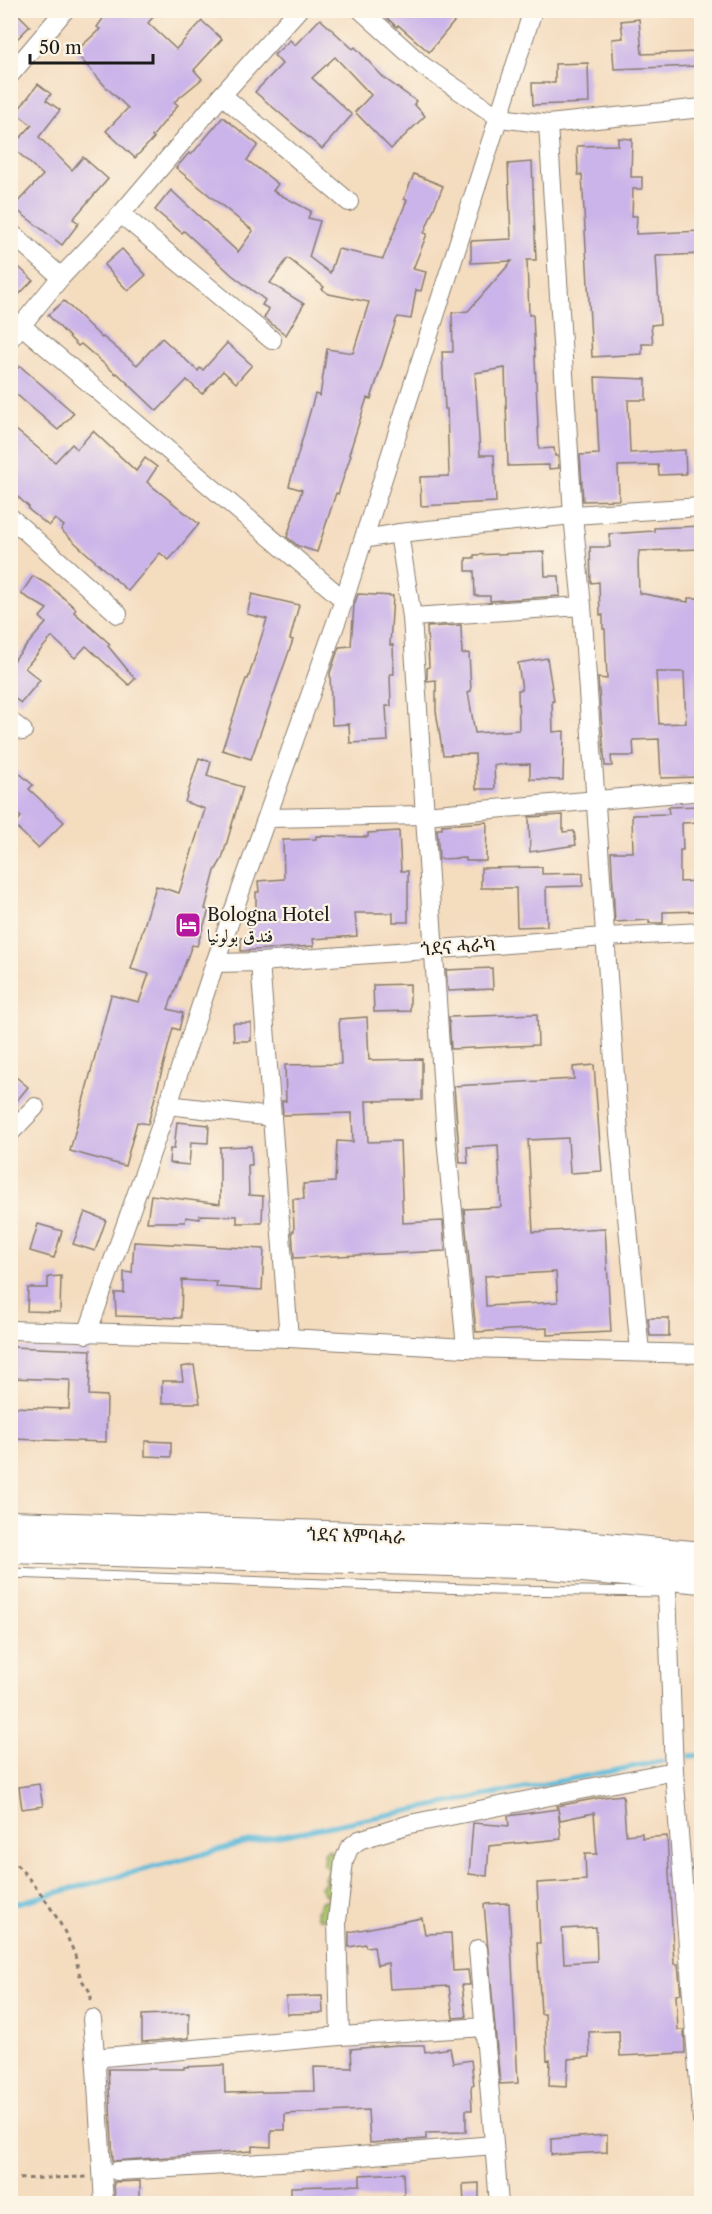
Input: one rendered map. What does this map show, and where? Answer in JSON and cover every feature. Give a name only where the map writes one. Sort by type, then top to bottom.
[{"type":"main road","name":"ጎደና እምባሓራ","points":[[17,1552],[250,1560],[551,1543],[667,1574],[702,1578]]},
{"type":"main road","name":"ጎደና እምባሓራ","points":[[667,1574],[702,1557]]},
{"type":"street","points":[[10,75],[65,10]]},
{"type":"street","points":[[298,10],[121,214],[60,277],[16,332],[344,600]]},
{"type":"street","points":[[360,10],[423,66],[500,118],[548,124],[702,108]]},
{"type":"street","points":[[87,1334],[344,600],[533,10]]},
{"type":"street","points":[[222,95],[349,202]]},
{"type":"street","points":[[548,124],[573,515],[582,606],[619,1133],[640,1352]]},
{"type":"street","points":[[121,214],[272,340]]},
{"type":"street","points":[[10,232],[60,277]]},
{"type":"street","points":[[364,539],[399,533],[573,515],[702,507]]},
{"type":"street","points":[[10,517],[118,614]]},
{"type":"street","points":[[399,533],[412,617],[446,1138],[466,1348]]},
{"type":"street","points":[[412,617],[582,606]]},
{"type":"street","points":[[268,818],[424,815],[702,791]]},
{"type":"street","name":"ጎደና ሓራካ","points":[[215,963],[260,962],[605,937],[702,933]]},
{"type":"street","points":[[260,962],[289,1338]]},
{"type":"street","points":[[168,1105],[272,1117]]},
{"type":"street","points":[[10,1132],[35,1107]]},
{"type":"street","points":[[10,1330],[289,1338],[466,1348],[702,1354]]},
{"type":"street","points":[[667,1574],[674,1771],[700,2067],[702,2120]]},
{"type":"street","points":[[340,2036],[337,1921],[344,1861],[349,1848],[359,1840],[422,1822],[674,1771]]},
{"type":"street","points":[[478,1949],[499,2204]]},
{"type":"street","points":[[92,2019],[110,2174],[104,2204]]},
{"type":"street","points":[[96,2067],[104,2057],[340,2036],[485,2027]]},
{"type":"street","points":[[110,2174],[494,2145]]},
{"type":"lane","points":[[17,1552],[250,1560],[496,1590],[667,1574]]},
{"type":"path","points":[[10,1858],[34,1884],[57,1918],[74,1954],[82,1981],[92,1994],[92,2019]]},
{"type":"path","points":[[10,2179],[110,2174]]},
{"type":"green space","points":[[329,1849],[338,1856],[333,1912],[322,1920],[317,1917],[316,1911],[320,1902],[327,1899],[328,1895],[324,1894],[320,1887],[326,1882],[324,1878],[328,1870],[323,1864],[324,1853]]},
{"type":"building","points":[[10,10],[14,10],[30,26],[10,46]]},
{"type":"building","points":[[109,10],[159,10],[148,23],[176,49],[202,21],[222,39],[194,70],[202,79],[174,102],[178,105],[152,137],[154,138],[135,158],[106,131],[128,108],[75,52],[100,29],[97,27]]},
{"type":"building","points":[[378,10],[464,10],[429,52]]},
{"type":"building","points":[[320,19],[353,49],[355,47],[384,78],[416,101],[414,104],[425,116],[391,149],[355,112],[371,95],[335,57],[312,78],[352,115],[322,149],[255,92],[282,64],[274,55],[290,40],[295,45]]},
{"type":"building","points":[[639,19],[642,54],[697,52],[697,66],[614,69],[612,39],[623,38],[621,21]]},
{"type":"building","points":[[588,63],[589,103],[533,105],[532,83],[555,83],[555,64]]},
{"type":"building","points":[[38,84],[51,94],[46,100],[60,110],[39,137],[72,170],[83,157],[108,179],[73,219],[79,223],[62,245],[13,207],[43,175],[12,147],[32,125],[16,113]]},
{"type":"building","points":[[223,117],[258,145],[247,160],[278,184],[273,191],[311,211],[308,218],[320,221],[309,257],[330,273],[338,249],[383,259],[407,200],[404,199],[414,174],[443,186],[424,233],[427,234],[413,269],[426,272],[421,291],[416,290],[411,319],[398,317],[396,320],[371,399],[367,398],[349,454],[351,455],[317,552],[298,546],[287,537],[302,490],[289,486],[315,394],[320,396],[327,349],[353,353],[369,302],[329,294],[322,289],[324,287],[288,258],[270,283],[304,304],[286,335],[264,318],[269,309],[262,305],[265,300],[232,275],[184,231],[182,233],[155,210],[171,190],[238,252],[253,231],[176,168],[189,153],[191,155]]},
{"type":"building","points":[[618,138],[632,139],[631,177],[642,177],[642,189],[633,189],[632,216],[637,216],[636,234],[702,231],[702,254],[656,256],[660,324],[651,325],[653,344],[642,344],[642,354],[592,357],[582,175],[578,175],[577,146],[618,145]]},
{"type":"building","points":[[532,162],[536,260],[527,260],[529,315],[533,315],[539,449],[554,448],[555,456],[558,456],[559,468],[549,469],[549,465],[508,466],[505,368],[475,373],[480,455],[494,455],[496,502],[421,506],[420,477],[449,476],[442,352],[453,352],[452,313],[468,311],[512,261],[471,263],[471,241],[511,239],[508,164]]},
{"type":"building","points":[[122,249],[146,275],[128,291],[104,265]]},
{"type":"building","points":[[10,259],[33,280],[10,304]]},
{"type":"building","points":[[64,301],[102,338],[137,365],[162,338],[198,371],[200,368],[203,370],[227,343],[252,365],[236,383],[223,371],[202,394],[187,380],[157,411],[117,373],[81,344],[78,346],[48,315]]},
{"type":"building","points":[[20,366],[74,413],[58,430],[10,389],[10,376]]},
{"type":"building","points":[[595,377],[646,379],[646,400],[628,400],[630,453],[685,450],[686,474],[659,475],[658,465],[618,466],[619,500],[583,501],[580,455],[599,454]]},
{"type":"building","points":[[16,430],[55,462],[72,444],[77,449],[93,431],[136,471],[145,458],[157,467],[147,482],[199,524],[169,560],[160,553],[128,591],[61,530],[64,526],[55,519],[49,526],[10,490],[10,437]]},
{"type":"building","points":[[702,526],[702,549],[639,551],[638,562],[639,593],[688,602],[688,598],[702,598],[702,777],[661,778],[659,739],[633,740],[634,756],[611,756],[612,766],[605,766],[598,678],[607,679],[605,629],[603,629],[603,615],[600,615],[599,582],[591,583],[590,547],[610,547],[609,534],[654,531],[654,528]],"holes":[[[656,672],[684,672],[686,723],[659,724]]]},
{"type":"building","points":[[544,552],[545,576],[559,576],[560,596],[490,601],[490,596],[475,596],[474,571],[466,571],[466,558],[474,558],[474,555]]},
{"type":"building","points":[[33,576],[50,586],[76,609],[74,612],[110,644],[108,646],[135,679],[129,685],[86,646],[75,658],[52,637],[25,668],[40,680],[21,703],[10,695],[10,657],[14,660],[46,623],[40,617],[47,609],[21,594]]},
{"type":"building","points":[[252,594],[299,605],[290,639],[293,640],[251,759],[222,750],[267,619],[247,614]]},
{"type":"building","points":[[358,594],[393,596],[390,645],[393,645],[394,674],[390,674],[391,706],[386,706],[388,741],[350,743],[349,724],[332,725],[330,673],[339,647],[351,646],[354,605]]},
{"type":"building","points":[[461,625],[462,654],[469,653],[471,691],[468,692],[475,733],[519,730],[518,690],[522,690],[518,663],[547,658],[554,701],[552,701],[553,732],[564,731],[563,780],[530,779],[530,764],[494,765],[495,789],[476,789],[475,754],[443,755],[436,711],[436,680],[427,681],[427,668],[429,667],[427,627]]},
{"type":"building","points":[[199,758],[211,762],[207,776],[243,787],[222,859],[215,871],[205,909],[209,910],[197,946],[192,945],[168,1009],[183,1013],[179,1030],[173,1028],[148,1124],[137,1122],[125,1166],[70,1151],[111,995],[139,1002],[149,974],[131,969],[156,886],[179,893],[205,809],[185,802]]},
{"type":"building","points":[[10,765],[33,785],[29,789],[64,822],[38,848],[14,825],[21,817],[10,808]]},
{"type":"building","points":[[702,806],[702,822],[682,823],[683,850],[680,850],[680,882],[697,881],[698,894],[702,894],[702,911],[663,912],[663,923],[649,923],[649,920],[615,922],[611,852],[633,852],[632,815],[669,814],[668,807]]},
{"type":"building","points":[[563,815],[563,832],[574,831],[576,845],[530,852],[529,817]]},
{"type":"building","points":[[487,822],[486,861],[466,861],[466,858],[439,859],[437,829],[442,829],[442,825]]},
{"type":"building","points":[[399,831],[401,871],[408,871],[408,922],[393,922],[393,913],[355,913],[357,936],[313,939],[314,946],[241,951],[241,938],[249,938],[250,911],[256,911],[258,881],[284,879],[283,840],[316,839],[316,836],[368,837],[368,833]]},
{"type":"building","points":[[542,867],[542,874],[583,873],[583,886],[546,887],[547,926],[517,927],[516,888],[481,888],[481,868]]},
{"type":"building","points":[[492,968],[493,989],[448,991],[446,970]]},
{"type":"building","points":[[410,984],[410,1011],[374,1012],[373,985]]},
{"type":"building","points":[[537,1014],[538,1045],[451,1049],[449,1017]]},
{"type":"building","points":[[367,1017],[369,1060],[422,1059],[422,1100],[366,1101],[368,1142],[400,1141],[403,1223],[443,1221],[445,1251],[294,1258],[293,1199],[304,1199],[303,1184],[335,1182],[337,1141],[353,1142],[352,1113],[283,1115],[282,1101],[286,1101],[285,1065],[341,1064],[339,1019]]},
{"type":"building","points":[[233,1023],[251,1023],[251,1041],[234,1041]]},
{"type":"building","points":[[594,1065],[602,1171],[570,1173],[568,1138],[528,1140],[533,1232],[605,1228],[611,1332],[547,1335],[547,1328],[476,1332],[464,1209],[501,1207],[498,1145],[467,1147],[468,1163],[460,1163],[454,1086],[574,1079],[573,1067]],"holes":[[[556,1272],[558,1302],[486,1306],[485,1276]]]},
{"type":"building","points":[[10,1072],[28,1087],[10,1109]]},
{"type":"building","points":[[177,1122],[209,1125],[208,1143],[191,1142],[189,1165],[169,1163],[170,1149],[174,1149]]},
{"type":"building","points":[[251,1146],[252,1165],[248,1165],[249,1195],[263,1196],[262,1223],[237,1223],[237,1216],[200,1215],[199,1219],[186,1217],[185,1222],[147,1222],[151,1195],[220,1204],[220,1147]]},
{"type":"building","points":[[85,1212],[106,1220],[95,1251],[73,1244]]},
{"type":"building","points":[[38,1224],[62,1231],[54,1258],[30,1251]]},
{"type":"building","points":[[134,1242],[264,1249],[262,1290],[216,1287],[217,1282],[182,1280],[181,1318],[116,1316],[115,1293],[124,1293],[124,1272],[132,1273]]},
{"type":"building","points":[[61,1276],[60,1312],[27,1311],[28,1288],[48,1288],[48,1277]]},
{"type":"building","points":[[648,1318],[669,1318],[669,1336],[650,1336]]},
{"type":"building","points":[[10,1347],[91,1350],[89,1395],[107,1396],[106,1442],[10,1439],[10,1407],[69,1409],[70,1380],[10,1378]]},
{"type":"building","points":[[194,1365],[200,1403],[162,1403],[162,1381],[183,1381],[181,1367]]},
{"type":"building","points":[[145,1441],[171,1442],[171,1457],[145,1456]]},
{"type":"building","points":[[39,1784],[43,1806],[22,1809],[19,1787]]},
{"type":"building","points":[[623,1795],[626,1835],[642,1833],[642,1838],[667,1836],[674,1964],[678,1964],[681,1994],[676,1995],[678,2030],[684,2030],[685,2053],[620,2056],[619,2031],[589,2032],[590,2057],[568,2059],[567,2087],[549,2086],[550,2059],[547,2060],[545,2014],[541,2014],[537,1943],[540,1943],[537,1883],[586,1880],[585,1854],[597,1854],[594,1813],[560,1820],[557,1806]],"holes":[[[596,1927],[597,1961],[564,1963],[562,1929]]]},
{"type":"building","points":[[558,1809],[561,1839],[489,1846],[487,1876],[469,1874],[473,1823],[509,1826],[508,1816]]},
{"type":"building","points":[[509,1903],[518,2083],[500,2084],[484,1904]]},
{"type":"building","points":[[422,1918],[425,1934],[451,1933],[453,1971],[468,1970],[470,1985],[462,1985],[466,2017],[453,2018],[449,1986],[390,1989],[388,1963],[377,1965],[374,1946],[366,1947],[365,1944],[349,1947],[349,1932]]},
{"type":"building","points":[[322,1996],[323,2013],[287,2014],[286,1997]]},
{"type":"building","points":[[189,2013],[189,2038],[142,2042],[142,2015]]},
{"type":"building","points":[[424,2045],[425,2052],[450,2048],[453,2063],[471,2060],[474,2085],[471,2089],[472,2110],[466,2110],[466,2132],[426,2133],[426,2139],[370,2143],[368,2110],[285,2114],[285,2130],[271,2130],[271,2147],[252,2146],[252,2151],[113,2161],[108,2069],[184,2069],[184,2067],[224,2065],[225,2093],[315,2091],[314,2067],[352,2068],[351,2049]]},
{"type":"building","points":[[607,2135],[607,2152],[551,2155],[551,2139]]},
{"type":"building","points":[[403,2173],[404,2197],[356,2199],[356,2204],[291,2204],[291,2187],[360,2185],[360,2175]]},
{"type":"building","points":[[140,2181],[140,2204],[115,2204],[114,2182]]},
{"type":"building","points":[[479,2183],[479,2204],[464,2204],[463,2184]]},
{"type":"waterway","points":[[690,1756],[702,1755]]},
{"type":"waterway","points":[[10,1905],[244,1843],[662,1761]]},
{"type":"place","name":"Bologna Hotel فندق بولونيا","points":[[188,925]]}]
